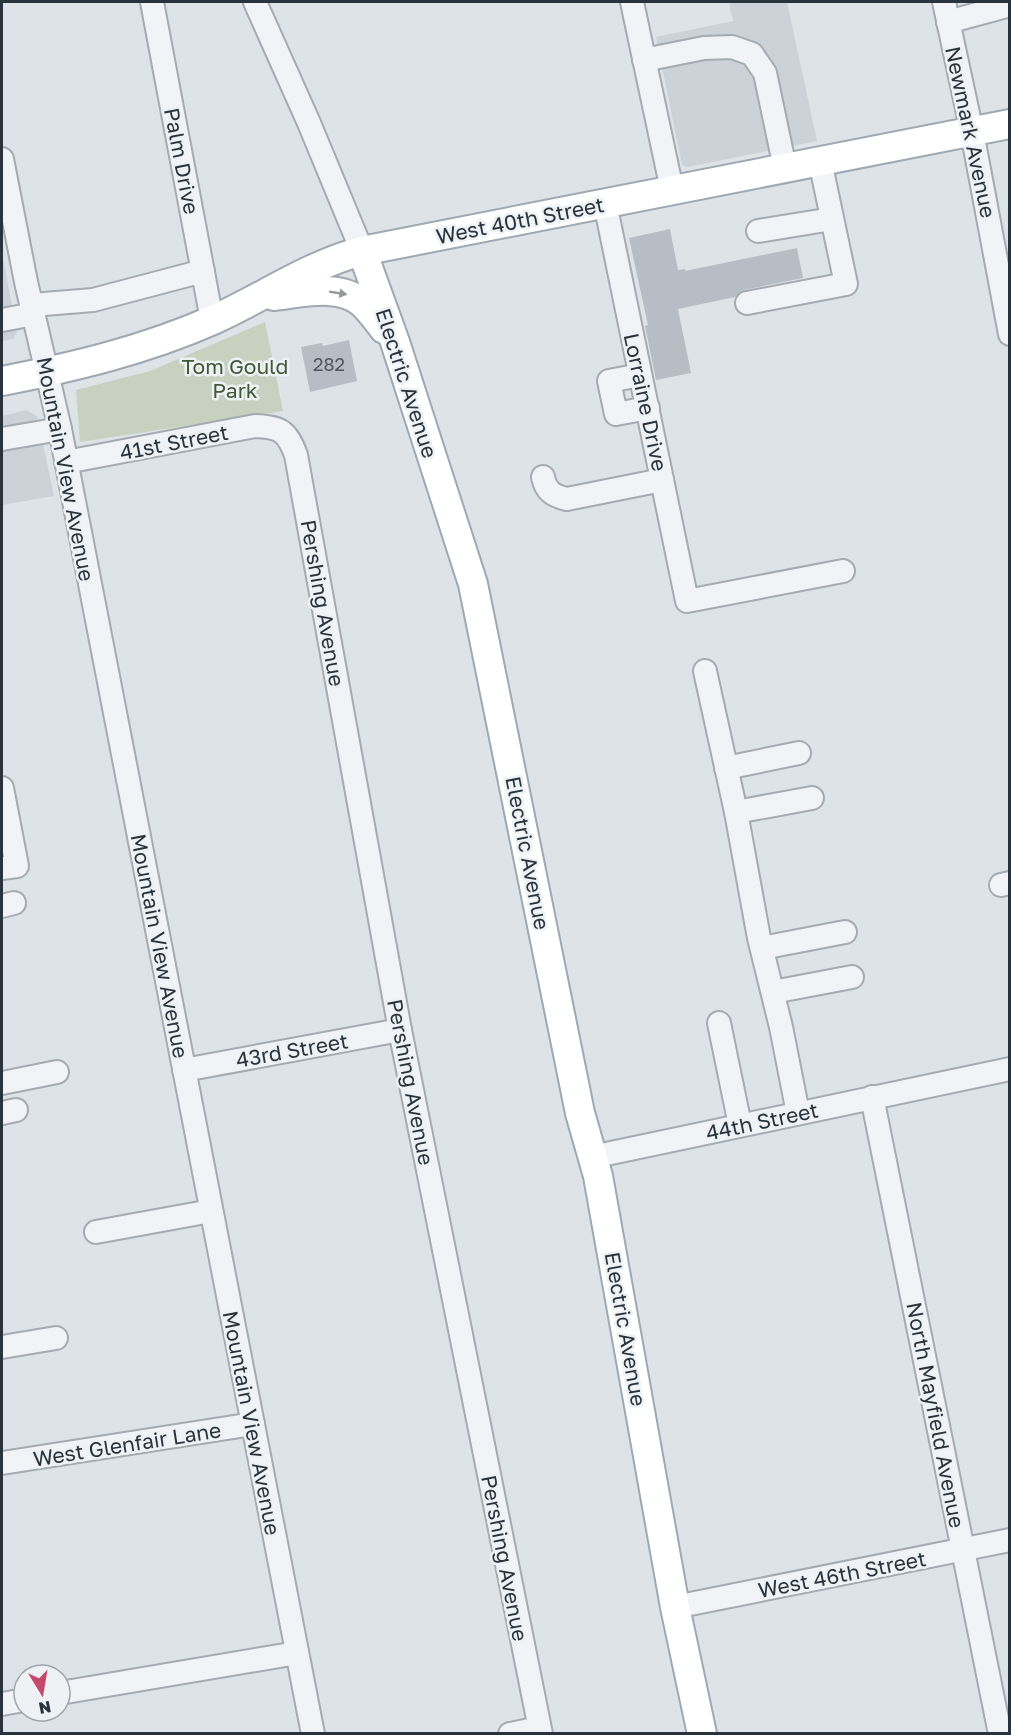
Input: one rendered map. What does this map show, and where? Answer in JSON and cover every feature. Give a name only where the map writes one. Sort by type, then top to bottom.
[{"type":"main road","name":"West 40th Street","points":[[2,381],[114,356],[158,342],[212,320],[337,258],[362,251],[1010,124]]},
{"type":"main road","name":"Electric Avenue","points":[[362,251],[473,584],[580,1113],[598,1176],[675,1607],[702,1734]]},
{"type":"main road","points":[[259,297],[326,291],[344,293],[362,303],[394,342]]},
{"type":"street","name":"Palm Drive","points":[[152,2],[212,320]]},
{"type":"street","name":"Electric Avenue","points":[[255,2],[309,123],[362,251]]},
{"type":"street","points":[[632,2],[672,190]]},
{"type":"street","points":[[946,12],[1010,5]]},
{"type":"street","name":"Newmark Avenue","points":[[946,12],[972,132],[999,218],[1010,334]]},
{"type":"street","points":[[644,60],[705,48],[732,47],[752,54],[765,73],[785,168]]},
{"type":"street","name":"Mountain View Avenue","points":[[2,159],[10,247],[33,310],[60,429],[313,1734]]},
{"type":"street","points":[[747,303],[846,284],[820,161]]},
{"type":"street","name":"Lorraine Drive","points":[[605,203],[687,601],[843,571]]},
{"type":"street","points":[[758,231],[832,219]]},
{"type":"street","points":[[2,320],[33,310],[93,300],[203,271]]},
{"type":"street","points":[[640,375],[609,381],[616,414],[648,408]]},
{"type":"street","name":"41st Street","points":[[66,462],[255,426],[283,431]]},
{"type":"street","points":[[2,439],[60,429]]},
{"type":"street","name":"Pershing Avenue","points":[[283,431],[296,455],[400,1030],[540,1731]]},
{"type":"street","points":[[543,477],[547,490],[555,496],[567,499],[662,480]]},
{"type":"street","points":[[705,670],[798,1113]]},
{"type":"street","points":[[726,768],[799,753]]},
{"type":"street","points":[[2,788],[16,866],[2,868]]},
{"type":"street","points":[[736,812],[812,798]]},
{"type":"street","points":[[762,948],[845,932]]},
{"type":"street","points":[[773,992],[852,977]]},
{"type":"street","points":[[719,1023],[740,1125]]},
{"type":"street","name":"43rd Street","points":[[184,1070],[400,1030]]},
{"type":"street","name":"44th Street","points":[[592,1156],[1010,1069]]},
{"type":"street","points":[[2,1083],[57,1072]]},
{"type":"street","name":"North Mayfield Avenue","points":[[872,1097],[1000,1734]]},
{"type":"street","points":[[96,1232],[212,1211]]},
{"type":"street","points":[[2,1347],[56,1338]]},
{"type":"street","name":"West Glenfair Lane","points":[[2,1463],[253,1424]]},
{"type":"street","name":"West 46th Street","points":[[675,1607],[1010,1540]]},
{"type":"street","points":[[72,1692],[297,1653]]},
{"type":"street","points":[[510,1734],[540,1731]]},
{"type":"shaded area","points":[[729,2],[787,2],[817,141],[688,167],[682,165],[656,37],[733,21]]},
{"type":"shaded area","points":[[2,253],[17,332],[13,339],[2,341]]},
{"type":"shaded area","points":[[26,410],[37,416],[54,496],[2,505],[2,416]]},
{"type":"green space","name":"Tom Gould Park","points":[[265,322],[283,411],[80,442],[76,390],[150,371]]},
{"type":"building","points":[[670,229],[678,270],[685,269],[685,271],[797,248],[803,278],[744,290],[735,297],[678,309],[691,373],[656,380],[645,326],[648,325],[629,238]]},
{"type":"building","points":[[349,340],[357,381],[310,392],[301,347],[322,343],[323,346]]}]
